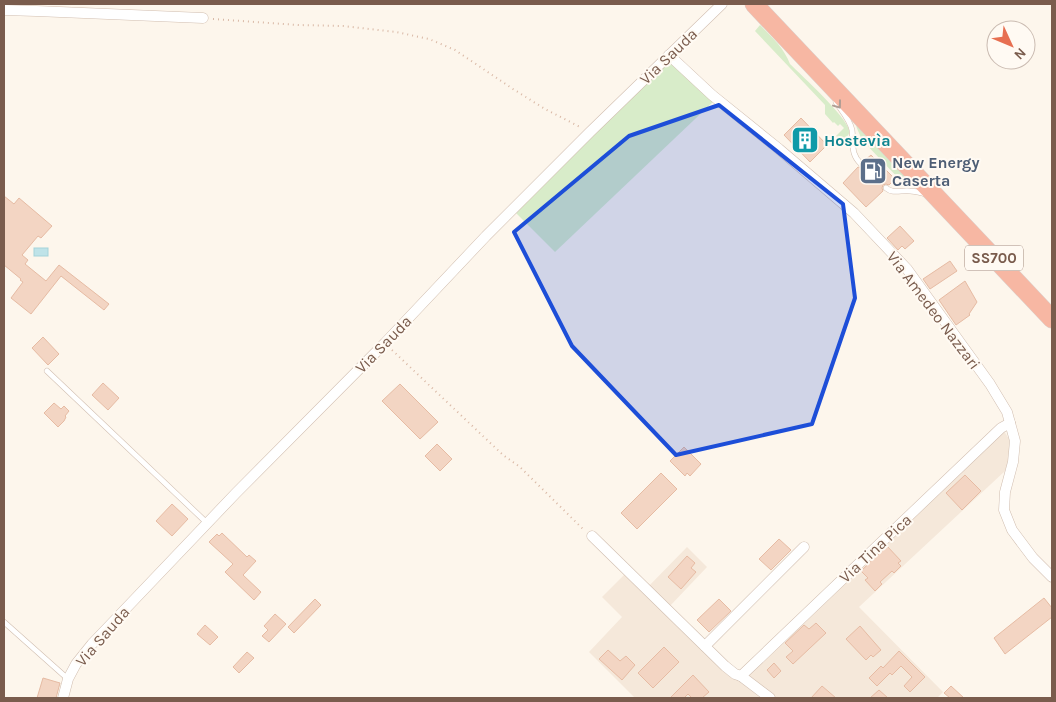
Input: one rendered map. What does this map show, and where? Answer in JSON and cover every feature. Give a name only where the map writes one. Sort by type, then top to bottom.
[{"type":"highway","name":"SS700","points":[[754,4],[1052,319]]},
{"type":"street","name":"Via Sauda","points":[[62,698],[68,679],[76,664],[92,644],[207,523],[385,343],[486,236],[722,4]]},
{"type":"street","points":[[4,10],[203,18]]},
{"type":"street","name":"Via Amedeo Nazzari","points":[[669,55],[712,95],[854,213],[907,269],[990,384],[1007,412],[1015,441],[1013,462],[1005,492],[1004,510],[1012,530],[1022,544],[1052,577]]},
{"type":"street","name":"Via Tina Pica","points":[[741,676],[1001,428],[1010,423]]},
{"type":"street","points":[[592,536],[725,666],[770,698]]},
{"type":"street","points":[[706,646],[804,547]]},
{"type":"lane","points":[[787,40],[794,56]]},
{"type":"lane","points":[[834,100],[848,119],[852,129],[853,150],[856,159],[861,164]]},
{"type":"lane","points":[[886,188],[888,191],[907,190],[936,196]]},
{"type":"lane","points":[[46,372],[207,523]]},
{"type":"lane","points":[[4,622],[68,679]]},
{"type":"path","points":[[203,18],[298,25],[343,26],[396,32],[429,39],[455,50],[513,90],[590,132]]},
{"type":"path","points":[[385,343],[592,536]]},
{"type":"highlighted area","points":[[719,105],[843,204],[855,298],[812,424],[676,455],[572,346],[514,232],[629,136]]},
{"type":"shaded area","points":[[1001,426],[1009,439],[1010,455],[1005,471],[859,607],[943,692],[937,698],[635,698],[589,652],[622,617],[602,597],[625,574],[644,591],[687,547],[707,567],[669,607],[718,655],[740,672]]},
{"type":"green space","points":[[760,25],[781,48],[790,64],[840,115],[849,130],[847,137],[842,139],[836,136],[844,128],[840,124],[838,126],[833,123],[825,114],[825,105],[755,31]]},
{"type":"green space","points":[[666,63],[670,63],[714,101],[555,252],[514,211]]},
{"type":"green space","points":[[856,126],[914,186],[902,182],[862,140]]},
{"type":"water","points":[[34,248],[48,248],[48,256],[34,256]]},
{"type":"building","name":"Hostevìa","points":[[801,118],[827,145],[810,162],[784,135]]},
{"type":"building","points":[[871,155],[895,179],[889,185],[883,185],[883,191],[866,207],[843,183],[858,167],[864,167],[864,161]]},
{"type":"building","points":[[4,196],[14,204],[19,198],[52,226],[41,238],[38,236],[22,255],[28,260],[25,264],[46,281],[59,265],[109,304],[104,310],[61,276],[31,314],[11,298],[23,282],[4,265]]},
{"type":"building","points":[[900,226],[914,241],[905,249],[902,246],[898,250],[887,238]]},
{"type":"building","points":[[950,261],[957,271],[930,289],[923,279]]},
{"type":"building","points":[[965,281],[977,302],[970,315],[956,325],[939,300]]},
{"type":"building","points":[[43,337],[59,354],[48,365],[32,348]]},
{"type":"building","points":[[103,383],[119,398],[108,410],[92,395]]},
{"type":"building","points":[[400,384],[438,422],[420,439],[382,401]]},
{"type":"building","points":[[54,403],[61,409],[64,406],[69,411],[64,421],[58,427],[44,413]]},
{"type":"building","points":[[437,444],[452,459],[440,471],[425,456]]},
{"type":"building","points":[[684,447],[701,464],[690,476],[687,473],[685,476],[670,461]]},
{"type":"building","points":[[661,473],[677,489],[637,529],[621,513]]},
{"type":"building","points":[[965,475],[981,491],[962,510],[946,493]]},
{"type":"building","points":[[172,504],[188,519],[172,536],[156,521]]},
{"type":"building","points":[[222,533],[247,557],[249,555],[256,561],[243,575],[261,592],[254,600],[225,572],[233,564],[209,542],[217,534],[219,536]]},
{"type":"building","points":[[779,539],[791,550],[771,570],[759,559]]},
{"type":"building","points":[[887,546],[901,561],[898,563],[901,566],[880,582],[882,584],[875,591],[865,580],[868,578],[861,571]]},
{"type":"building","points":[[687,556],[695,563],[691,568],[696,572],[681,589],[668,577]]},
{"type":"building","points":[[1044,598],[1052,608],[1052,617],[1005,654],[994,638]]},
{"type":"building","points":[[315,599],[321,605],[294,633],[288,627]]},
{"type":"building","points":[[719,599],[731,611],[709,632],[697,620]]},
{"type":"building","points":[[275,614],[286,624],[269,642],[262,636],[268,630],[264,626]]},
{"type":"building","points":[[816,623],[826,633],[793,664],[786,657],[793,651],[785,643],[804,625],[809,629]]},
{"type":"building","points":[[205,625],[218,637],[210,645],[197,634]]},
{"type":"building","points":[[860,626],[881,650],[866,660],[846,639]]},
{"type":"building","points":[[664,647],[679,662],[653,688],[638,673]]},
{"type":"building","points":[[608,650],[620,661],[626,656],[635,665],[622,680],[599,659]]},
{"type":"building","points":[[899,651],[925,677],[910,692],[904,686],[912,677],[901,666],[892,675],[890,673],[877,686],[869,678],[881,666],[883,668]]},
{"type":"building","points":[[247,652],[254,658],[239,673],[233,667]]},
{"type":"building","points":[[774,663],[781,671],[774,678],[767,670]]},
{"type":"building","points":[[693,675],[709,692],[702,698],[692,698],[688,694],[684,698],[670,698]]},
{"type":"building","points":[[43,678],[60,683],[56,698],[37,698]]},
{"type":"building","points":[[822,686],[836,698],[811,698]]},
{"type":"building","points":[[951,686],[964,698],[950,698],[944,693]]},
{"type":"building","points":[[879,690],[888,698],[870,698]]},
{"type":"place","name":"Hostevìa","points":[[805,140]]},
{"type":"place","name":"New Energy Caserta","points":[[873,171]]}]
